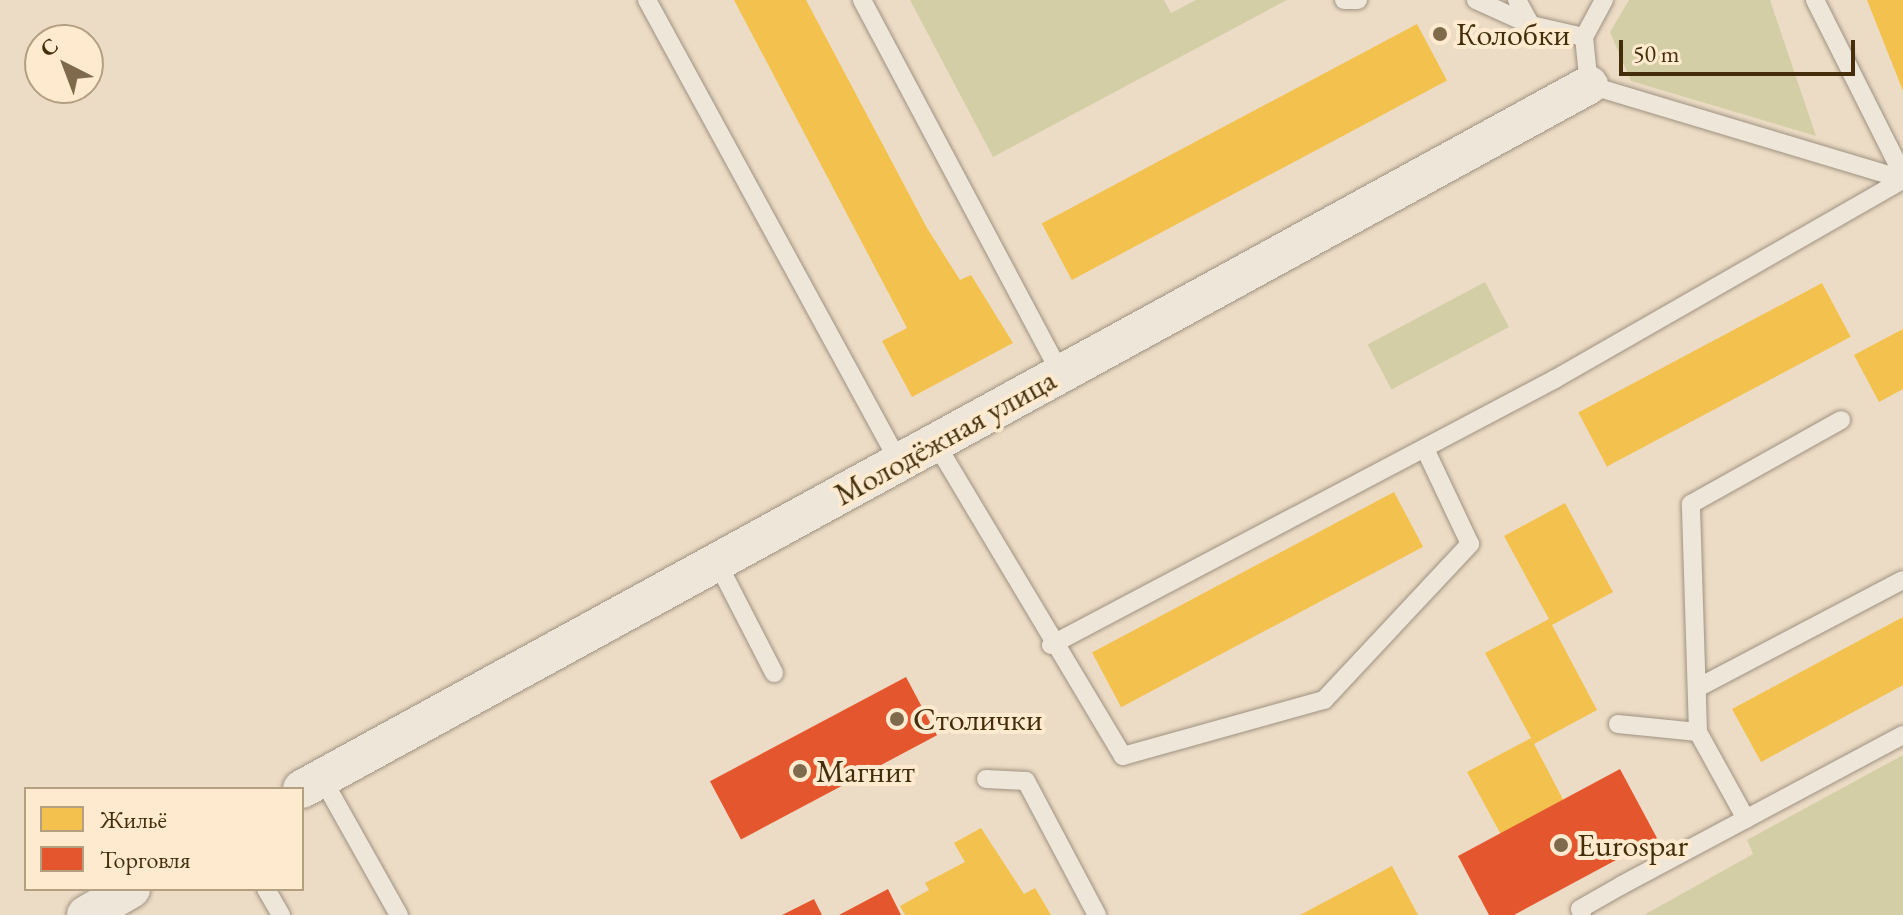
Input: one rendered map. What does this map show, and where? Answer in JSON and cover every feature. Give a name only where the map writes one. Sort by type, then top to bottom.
[{"type":"street","name":"Молодёжная улица","points":[[312,784],[1589,85]]},
{"type":"street","points":[[86,915],[128,891]]},
{"type":"lane","points":[[647,0],[899,462]]},
{"type":"lane","points":[[862,0],[1061,374]]},
{"type":"lane","points":[[1344,0],[1358,0]]},
{"type":"lane","points":[[1476,0],[1531,25],[1584,37]]},
{"type":"lane","points":[[1517,0],[1531,25]]},
{"type":"lane","points":[[1604,0],[1584,37],[1589,85],[1903,178]]},
{"type":"lane","points":[[1815,0],[1903,178]]},
{"type":"lane","points":[[1051,645],[1425,449],[1903,178]]},
{"type":"lane","points":[[1746,819],[1698,732],[1701,686],[1691,504],[1841,420]]},
{"type":"lane","points":[[935,442],[1051,645],[1123,756],[1324,700],[1470,544],[1425,449]]},
{"type":"lane","points":[[717,562],[774,673]]},
{"type":"lane","points":[[1701,686],[1903,580]]},
{"type":"lane","points":[[1618,724],[1698,732]]},
{"type":"lane","points":[[1582,915],[1580,909],[1903,735]]},
{"type":"lane","points":[[986,779],[1026,781],[1097,915]]},
{"type":"lane","points":[[312,784],[399,915]]},
{"type":"lane","points":[[267,891],[281,915]]},
{"type":"shaded area","points":[[910,0],[1164,0],[1171,13],[1196,0],[1287,0],[993,157]]},
{"type":"shaded area","points":[[1629,0],[1770,0],[1816,136],[1631,81],[1610,32]]},
{"type":"shaded area","points":[[1485,282],[1509,327],[1392,389],[1368,344]]},
{"type":"shaded area","points":[[1903,755],[1903,915],[1644,915],[1753,854],[1747,840]]},
{"type":"building: Жильё","points":[[734,0],[806,0],[927,228],[960,280],[971,275],[1013,343],[912,397],[882,341],[907,328]]},
{"type":"building: Жильё","points":[[1867,0],[1903,0],[1903,91]]},
{"type":"building: Жильё","points":[[1417,24],[1447,81],[1072,280],[1042,224]]},
{"type":"building: Жильё","points":[[1822,283],[1851,337],[1607,466],[1578,413]]},
{"type":"building: Жильё","points":[[1903,329],[1903,389],[1879,402],[1854,355]]},
{"type":"building: Жильё","points":[[1394,492],[1423,547],[1121,707],[1092,653]]},
{"type":"building: Жильё","points":[[1565,503],[1613,592],[1552,625],[1597,710],[1534,744],[1579,830],[1517,864],[1467,772],[1531,738],[1485,653],[1549,619],[1504,536]]},
{"type":"building: Жильё","points":[[1903,617],[1903,685],[1761,762],[1732,709]]},
{"type":"building: Жильё","points":[[981,828],[1024,894],[1035,888],[1051,915],[905,915],[900,906],[929,890],[925,883],[965,862],[954,843]]},
{"type":"building: Жильё","points":[[1392,866],[1418,915],[1300,915]]},
{"type":"building: Торговля","name":"Магнит","points":[[906,677],[937,735],[741,839],[710,781]]},
{"type":"building: Торговля","name":"Eurospar","points":[[1620,769],[1657,838],[1514,915],[1489,915],[1458,856]]},
{"type":"building: Торговля","points":[[888,889],[901,915],[839,915]]},
{"type":"building: Торговля","points":[[814,899],[822,915],[782,915]]},
{"type":"place","name":"Колобки","points":[[1440,34]]},
{"type":"place","name":"Столички","points":[[897,719]]},
{"type":"place","name":"Магнит","points":[[800,771]]},
{"type":"place","name":"Eurospar","points":[[1561,845]]}]
